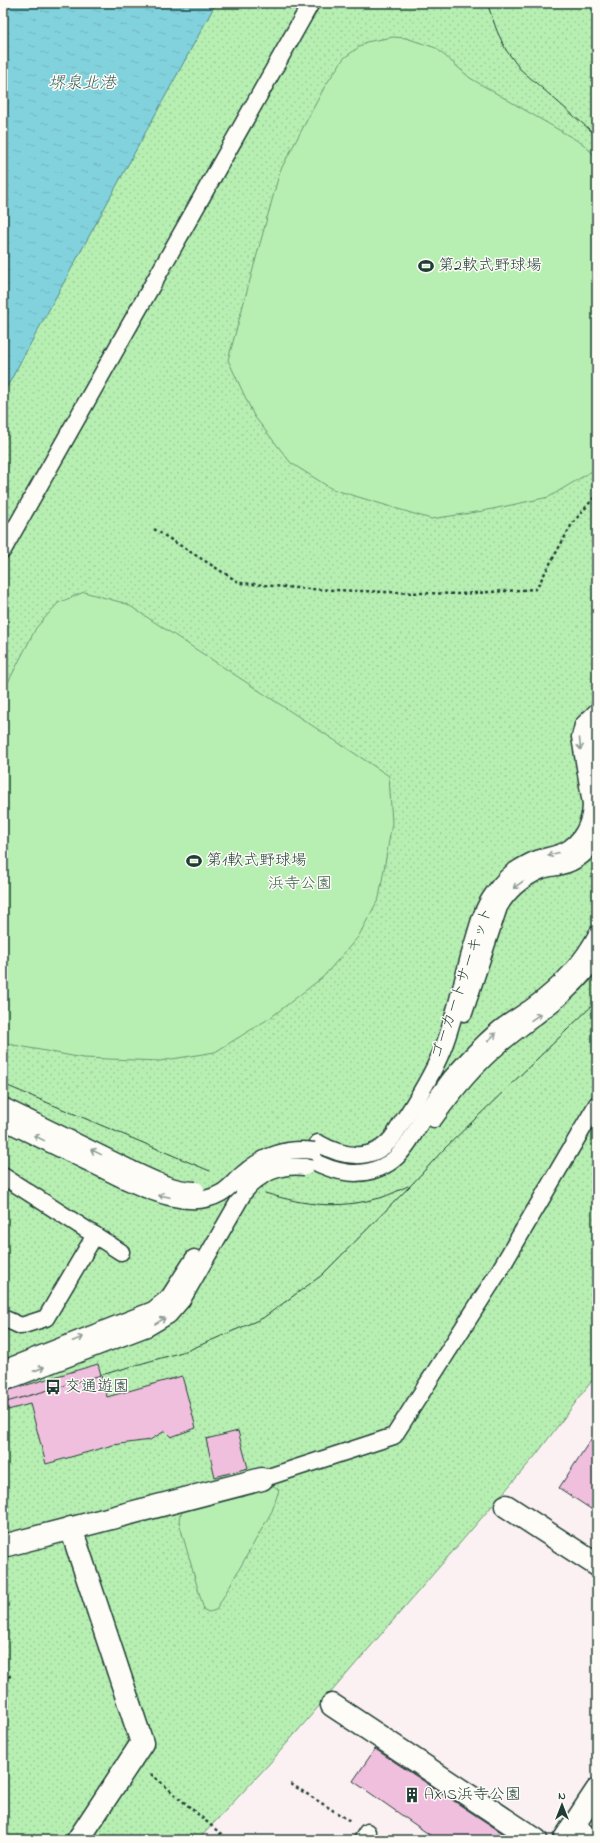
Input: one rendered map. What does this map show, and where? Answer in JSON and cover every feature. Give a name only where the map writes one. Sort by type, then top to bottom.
[{"type":"street","points":[[3,1546],[262,1479]]},
{"type":"street","points":[[506,1506],[597,1566]]},
{"type":"street","points":[[72,1528],[142,1743],[78,1840]]},
{"type":"street","points":[[332,1705],[536,1840]]},
{"type":"street","points":[[592,1840],[568,1834],[597,1790]]},
{"type":"lane","points":[[3,550],[311,3]]},
{"type":"lane","name":"ゴーカートサーキット","points":[[3,1383],[147,1328],[162,1320],[240,1191],[259,1178],[281,1167],[293,1166],[311,1155],[362,1155],[376,1150],[391,1138],[416,1100],[445,1043],[476,933],[483,911],[492,895],[517,869],[537,859],[562,852],[569,848],[578,840],[588,825],[592,813],[592,804],[580,737],[583,725],[597,711]]},
{"type":"lane","points":[[597,728],[595,730],[593,744],[597,764]]},
{"type":"lane","name":"ゴーカートサーキット","points":[[311,1155],[355,1166],[383,1156],[396,1145],[407,1131],[450,1056],[499,907],[503,899],[511,889],[526,878],[541,870],[564,866],[580,858],[588,851],[597,838]]},
{"type":"lane","name":"ゴーカートサーキット","points":[[3,1120],[128,1175],[156,1181],[180,1189],[197,1190],[222,1183],[252,1158],[274,1147],[293,1141],[333,1170],[350,1174],[377,1169],[390,1162],[407,1145],[441,1090],[462,1066],[497,1031],[534,1005],[562,982],[579,962],[597,934]]},
{"type":"lane","name":"ゴーカートサーキット","points":[[311,1155],[338,1181],[349,1182],[372,1180],[396,1169],[407,1158],[462,1081],[500,1044],[571,989],[597,956]]},
{"type":"lane","points":[[262,1479],[394,1436],[498,1273],[597,1104]]},
{"type":"lane","name":"ゴーカートサーキット","points":[[3,1106],[128,1175]]},
{"type":"lane","points":[[3,1176],[121,1252]]},
{"type":"lane","points":[[3,1318],[21,1326],[46,1318],[95,1235]]},
{"type":"lane","name":"ゴーカートサーキット","points":[[3,1369],[172,1303]]},
{"type":"path","points":[[154,529],[240,583],[309,589],[460,594],[536,589],[572,524],[597,494]]},
{"type":"path","points":[[3,1680],[12,1675]]},
{"type":"path","points":[[132,1758],[228,1840]]},
{"type":"path","points":[[291,1784],[365,1836]]},
{"type":"green space","name":"浜寺公園","points":[[216,3],[597,3],[597,1374],[536,1455],[269,1764],[198,1840],[3,1840],[3,394]]},
{"type":"green space","name":"第2軟式野球場","points":[[393,37],[406,38],[436,48],[470,78],[583,144],[597,158],[597,468],[549,497],[483,511],[431,519],[332,489],[291,463],[254,416],[228,360],[280,171],[325,86],[344,58],[366,42]]},
{"type":"green space","name":"第1軟式野球場","points":[[84,592],[127,604],[389,776],[392,823],[379,898],[358,937],[323,977],[270,1018],[215,1052],[160,1061],[83,1058],[3,1043],[3,692],[36,628],[58,603]]},
{"type":"green space","points":[[274,1486],[279,1490],[272,1511],[216,1610],[209,1612],[204,1610],[180,1526],[180,1516],[188,1509]]},
{"type":"water","name":"堺泉北港","points":[[3,3],[216,3],[3,394]]},
{"type":"building","points":[[98,1364],[107,1397],[182,1376],[196,1428],[171,1437],[165,1431],[150,1440],[113,1445],[46,1464],[30,1404],[8,1410],[3,1392]]},
{"type":"building","points":[[597,1430],[597,1513],[559,1488]]},
{"type":"building","points":[[238,1431],[248,1468],[215,1477],[206,1439]]},
{"type":"building","name":"AXIS浜寺公園","points":[[375,1749],[513,1840],[437,1840],[353,1781]]},
{"type":"tram line","points":[[487,3],[497,31],[506,50],[520,69],[597,136]]},
{"type":"tram line","points":[[3,1403],[189,1350],[263,1318],[322,1275],[413,1183],[444,1149],[597,1001]]},
{"type":"tram line","points":[[3,1084],[210,1171]]},
{"type":"tram line","points":[[265,1193],[295,1201],[336,1205],[350,1204],[380,1198],[408,1186]]},
{"type":"place","name":"第2軟式野球場","points":[[426,266]]},
{"type":"place","name":"第1軟式野球場","points":[[194,861]]},
{"type":"place","name":"交通遊園","points":[[53,1387]]},
{"type":"place","name":"AXIS浜寺公園","points":[[412,1795]]}]
